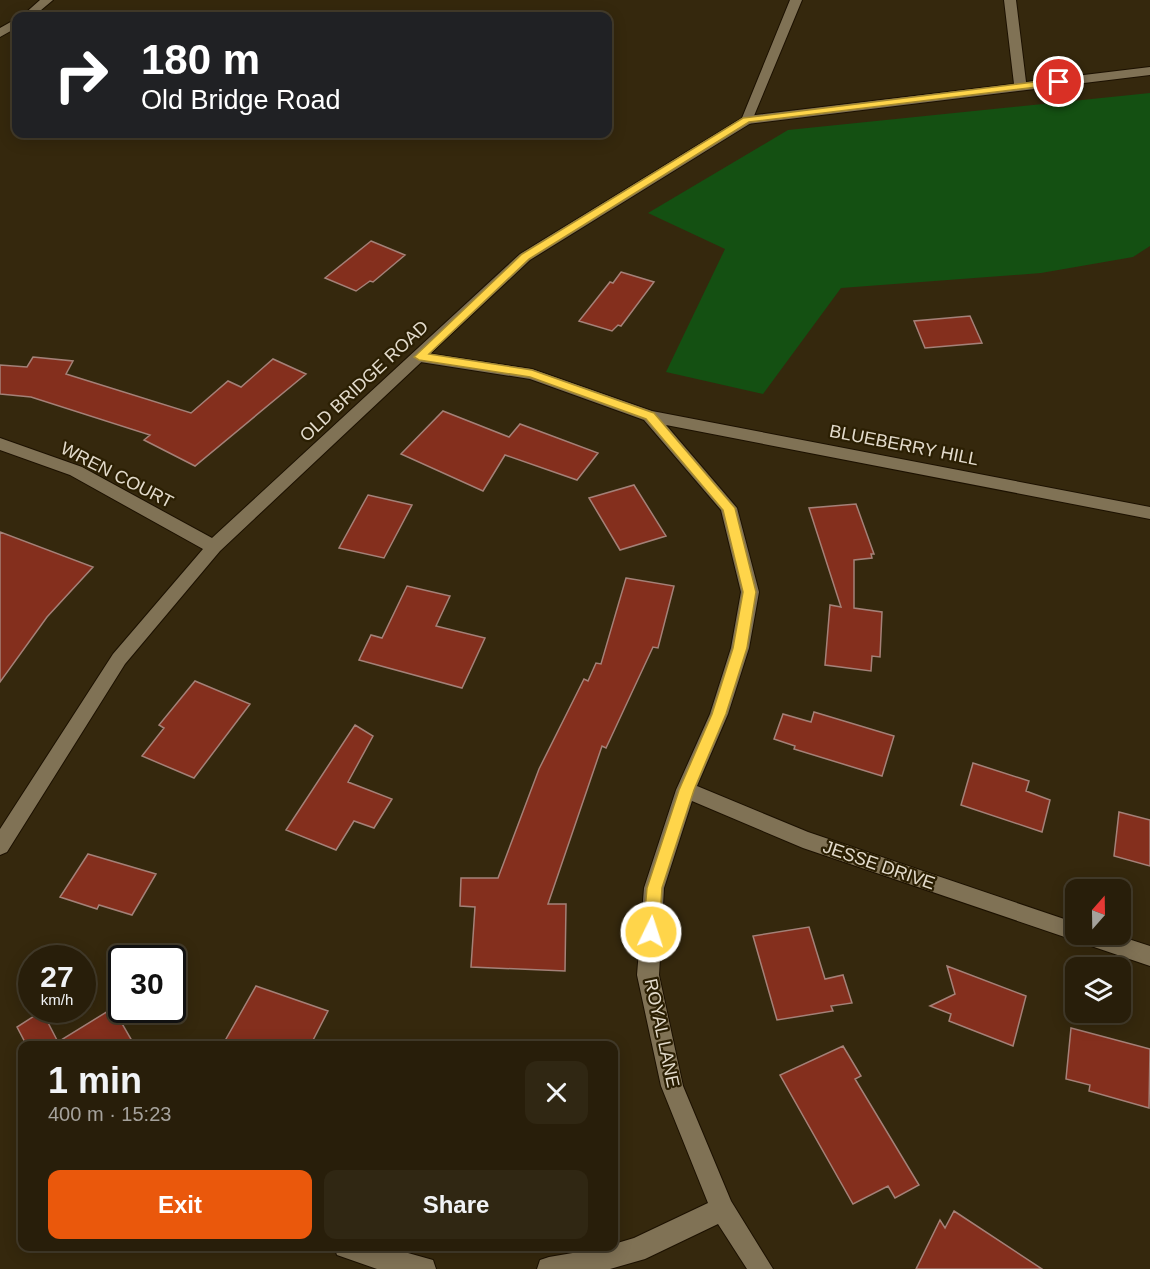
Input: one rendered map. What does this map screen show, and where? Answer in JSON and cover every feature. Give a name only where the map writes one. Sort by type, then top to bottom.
[{"type":"street","points":[[32,12],[47,0]]},
{"type":"street","points":[[796,0],[747,120],[1150,71]]},
{"type":"street","points":[[1010,0],[1020,86]]},
{"type":"street","name":"OLD BRIDGE ROAD","points":[[0,846],[119,659],[214,547],[525,257],[747,120]]},
{"type":"street","name":"ROYAL LANE","points":[[419,357],[532,374],[650,416],[729,508],[750,592],[740,648],[719,714],[686,790],[654,888],[648,975],[672,1086],[722,1209],[761,1269]]},
{"type":"street","name":"BLUEBERRY HILL","points":[[650,416],[1150,513]]},
{"type":"street","name":"WREN COURT","points":[[0,444],[76,471],[214,547]]},
{"type":"street","name":"JESSE DRIVE","points":[[686,790],[803,839],[1065,929]]},
{"type":"street","points":[[1115,945],[1150,956]]},
{"type":"street","points":[[549,1269],[587,1263],[636,1250],[722,1209]]},
{"type":"street","points":[[360,1251],[404,1266],[424,1269]]},
{"type":"green space","points":[[1150,93],[1150,246],[1133,257],[1041,273],[841,288],[763,394],[666,372],[725,249],[648,213],[788,130]]},
{"type":"building","points":[[371,241],[405,255],[373,282],[370,281],[356,291],[325,278]]},
{"type":"building","points":[[621,272],[654,282],[621,326],[618,325],[612,331],[579,321],[610,282],[613,283]]},
{"type":"building","points":[[970,316],[982,343],[925,348],[914,321]]},
{"type":"building","points":[[33,357],[73,361],[66,374],[191,413],[228,381],[241,387],[273,359],[306,374],[195,466],[144,440],[150,435],[31,397],[0,394],[0,365],[27,367]]},
{"type":"building","points":[[443,411],[509,437],[520,424],[598,453],[577,480],[505,455],[483,491],[401,454]]},
{"type":"building","points":[[634,485],[666,536],[620,550],[589,498]]},
{"type":"building","points":[[368,495],[412,505],[384,558],[339,548]]},
{"type":"building","points":[[856,504],[874,554],[871,554],[872,558],[854,560],[854,608],[882,612],[880,657],[872,656],[871,671],[825,665],[830,605],[841,607],[809,508]]},
{"type":"building","points":[[0,532],[93,567],[47,617],[0,682]]},
{"type":"building","points":[[626,578],[674,586],[658,648],[653,647],[606,748],[602,746],[548,904],[566,904],[565,971],[471,967],[475,907],[460,906],[461,878],[498,878],[539,769],[584,679],[588,681],[596,663],[601,664]]},
{"type":"building","points":[[407,586],[450,596],[436,626],[485,638],[462,688],[359,660],[371,635],[382,638]]},
{"type":"building","points":[[195,681],[250,704],[194,778],[142,756],[164,728],[159,725]]},
{"type":"building","points":[[814,712],[894,736],[882,776],[794,749],[795,746],[774,739],[783,714],[811,722]]},
{"type":"building","points":[[355,725],[373,736],[348,782],[392,799],[374,828],[354,821],[336,850],[286,830]]},
{"type":"building","points":[[973,763],[1029,781],[1026,791],[1050,800],[1042,832],[961,805]]},
{"type":"building","points":[[1119,812],[1150,820],[1150,866],[1114,856]]},
{"type":"building","points":[[88,854],[156,874],[132,915],[99,905],[97,909],[60,897]]},
{"type":"building","points":[[809,927],[825,979],[843,975],[852,1003],[831,1006],[833,1011],[777,1020],[753,936]]},
{"type":"building","points":[[947,966],[1026,996],[1013,1046],[949,1021],[951,1014],[930,1006],[955,994]]},
{"type":"building","points":[[256,986],[328,1011],[313,1041],[225,1041]]},
{"type":"building","points":[[108,1011],[108,1023],[122,1023],[132,1041],[60,1041],[89,1023],[96,1023],[96,1019]]},
{"type":"building","points":[[23,1023],[48,1023],[57,1041],[24,1041],[17,1027]]},
{"type":"building","points":[[1071,1028],[1150,1049],[1149,1108],[1089,1091],[1090,1085],[1066,1079]]},
{"type":"building","points":[[843,1046],[861,1076],[855,1079],[919,1185],[895,1198],[888,1186],[853,1204],[780,1075]]},
{"type":"building","points":[[954,1211],[1042,1269],[916,1269],[940,1220],[945,1228]]},
{"type":"route","points":[[651,932],[654,888],[686,790],[719,714],[740,648],[750,592],[729,508],[650,416],[532,374],[419,357],[525,257],[747,120],[844,106],[1059,82]]}]
